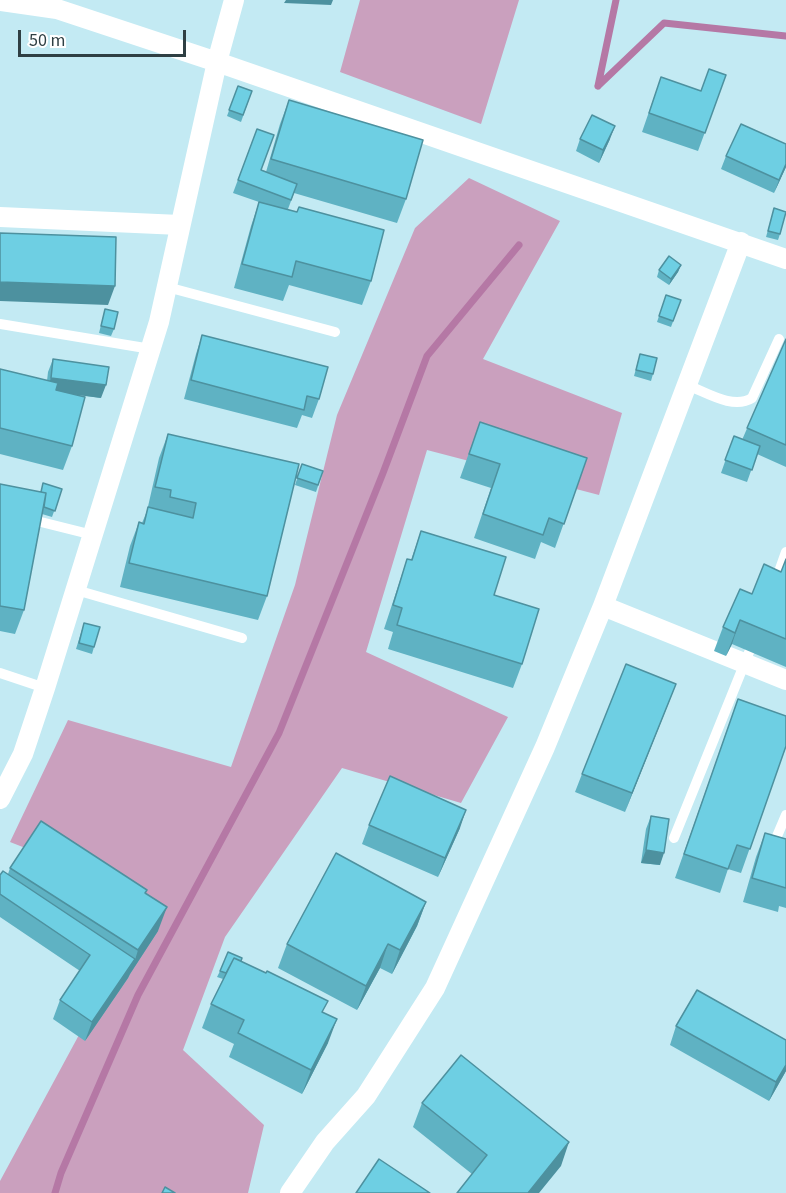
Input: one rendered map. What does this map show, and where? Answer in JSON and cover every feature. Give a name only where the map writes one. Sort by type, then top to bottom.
[{"type":"street","points":[[0,799],[22,754],[45,688],[150,349],[167,287],[217,62],[234,0]]},
{"type":"street","points":[[0,1],[57,9],[741,242],[786,260]]},
{"type":"street","points":[[0,217],[180,225]]},
{"type":"street","points":[[290,1193],[325,1142],[366,1096],[435,988],[545,747],[603,606],[741,242]]},
{"type":"street","points":[[603,606],[786,680]]},
{"type":"lane","points":[[167,287],[335,332]]},
{"type":"lane","points":[[0,324],[150,349]]},
{"type":"lane","points":[[687,385],[731,402],[745,402],[752,398],[779,339]]},
{"type":"lane","points":[[26,500],[31,516],[41,522],[93,535]]},
{"type":"lane","points":[[770,595],[786,552]]},
{"type":"lane","points":[[76,590],[242,638]]},
{"type":"lane","points":[[674,838],[759,628]]},
{"type":"lane","points":[[0,673],[45,688]]},
{"type":"lane","points":[[770,853],[786,815]]},
{"type":"shaded area","points":[[360,0],[519,0],[481,124],[340,72]]},
{"type":"shaded area","points":[[469,178],[560,221],[483,359],[622,413],[599,495],[427,450],[366,652],[508,717],[461,803],[342,768],[225,937],[183,1050],[264,1125],[248,1193],[0,1193],[0,1181],[153,898],[10,842],[68,720],[231,767],[295,585],[337,415],[415,228]]},
{"type":"building","points":[[709,69],[726,75],[705,133],[649,113],[661,77],[701,91]]},
{"type":"building","points":[[238,86],[252,91],[243,115],[229,110]]},
{"type":"building","points":[[289,100],[423,140],[406,199],[271,159]]},
{"type":"building","points":[[592,115],[615,126],[603,150],[580,139]]},
{"type":"building","points":[[741,124],[786,144],[786,164],[779,180],[726,156]]},
{"type":"building","points":[[257,129],[274,135],[261,170],[297,184],[291,200],[238,180]]},
{"type":"building","points":[[259,202],[297,212],[299,207],[384,230],[371,281],[296,261],[292,277],[242,264]]},
{"type":"building","points":[[774,208],[786,212],[780,234],[768,231]]},
{"type":"building","points":[[0,233],[116,237],[115,286],[0,282]]},
{"type":"building","points":[[669,256],[681,265],[671,279],[659,270]]},
{"type":"building","points":[[666,295],[681,300],[673,321],[659,316]]},
{"type":"building","points":[[105,309],[118,312],[114,329],[101,326]]},
{"type":"building","points":[[202,335],[328,367],[319,399],[307,396],[304,410],[191,380]]},
{"type":"building","points":[[786,339],[786,445],[747,428]]},
{"type":"building","points":[[640,354],[657,358],[653,374],[636,370]]},
{"type":"building","points":[[53,359],[109,367],[106,385],[51,378]]},
{"type":"building","points":[[0,369],[58,383],[56,390],[85,397],[72,446],[0,428]]},
{"type":"building","points":[[480,422],[587,458],[564,524],[549,518],[543,535],[483,514],[500,464],[469,454]]},
{"type":"building","points":[[168,434],[299,464],[267,596],[129,563],[139,522],[144,524],[148,507],[193,518],[196,503],[170,497],[171,490],[155,487]]},
{"type":"building","points":[[734,436],[760,446],[752,470],[725,460]]},
{"type":"building","points":[[302,464],[323,471],[318,485],[297,478]]},
{"type":"building","points":[[43,483],[62,489],[55,511],[44,507],[46,493],[41,492]]},
{"type":"building","points":[[0,484],[46,493],[24,610],[0,606]]},
{"type":"building","points":[[421,531],[506,557],[494,595],[539,609],[522,664],[397,625],[402,608],[393,605],[407,559],[412,560]]},
{"type":"building","points":[[786,559],[786,639],[740,620],[735,633],[723,627],[740,589],[752,594],[764,564],[781,572]]},
{"type":"building","points":[[84,623],[100,627],[94,647],[79,643]]},
{"type":"building","points":[[626,664],[676,684],[632,793],[582,774]]},
{"type":"building","points":[[738,699],[786,716],[786,746],[750,849],[737,845],[728,869],[684,854]]},
{"type":"building","points":[[390,776],[466,810],[445,858],[369,825]]},
{"type":"building","points":[[651,816],[669,819],[664,853],[646,850]]},
{"type":"building","points":[[41,821],[147,890],[145,893],[167,907],[138,950],[10,868]]},
{"type":"building","points":[[765,833],[786,839],[786,888],[752,878]]},
{"type":"building","points":[[336,853],[426,902],[400,950],[388,944],[366,986],[287,944]]},
{"type":"building","points":[[3,871],[135,959],[92,1022],[60,1000],[90,955],[0,894],[0,875]]},
{"type":"building","points":[[228,952],[242,958],[241,961],[234,958],[226,973],[220,971]]},
{"type":"building","points":[[234,958],[266,973],[267,971],[328,1001],[322,1012],[337,1019],[311,1070],[238,1033],[244,1020],[211,1004]]},
{"type":"building","points":[[697,990],[786,1040],[786,1065],[776,1082],[676,1026]]},
{"type":"building","points":[[461,1055],[569,1142],[528,1193],[457,1193],[487,1155],[422,1103]]},
{"type":"building","points":[[379,1159],[430,1193],[356,1193]]},
{"type":"building","points":[[165,1187],[175,1193],[162,1193]]},
{"type":"waterway","points":[[598,86],[616,0]]},
{"type":"waterway","points":[[598,86],[664,23],[786,36]]},
{"type":"waterway","points":[[55,1193],[61,1173],[138,995],[279,733],[427,356],[519,245]]}]
